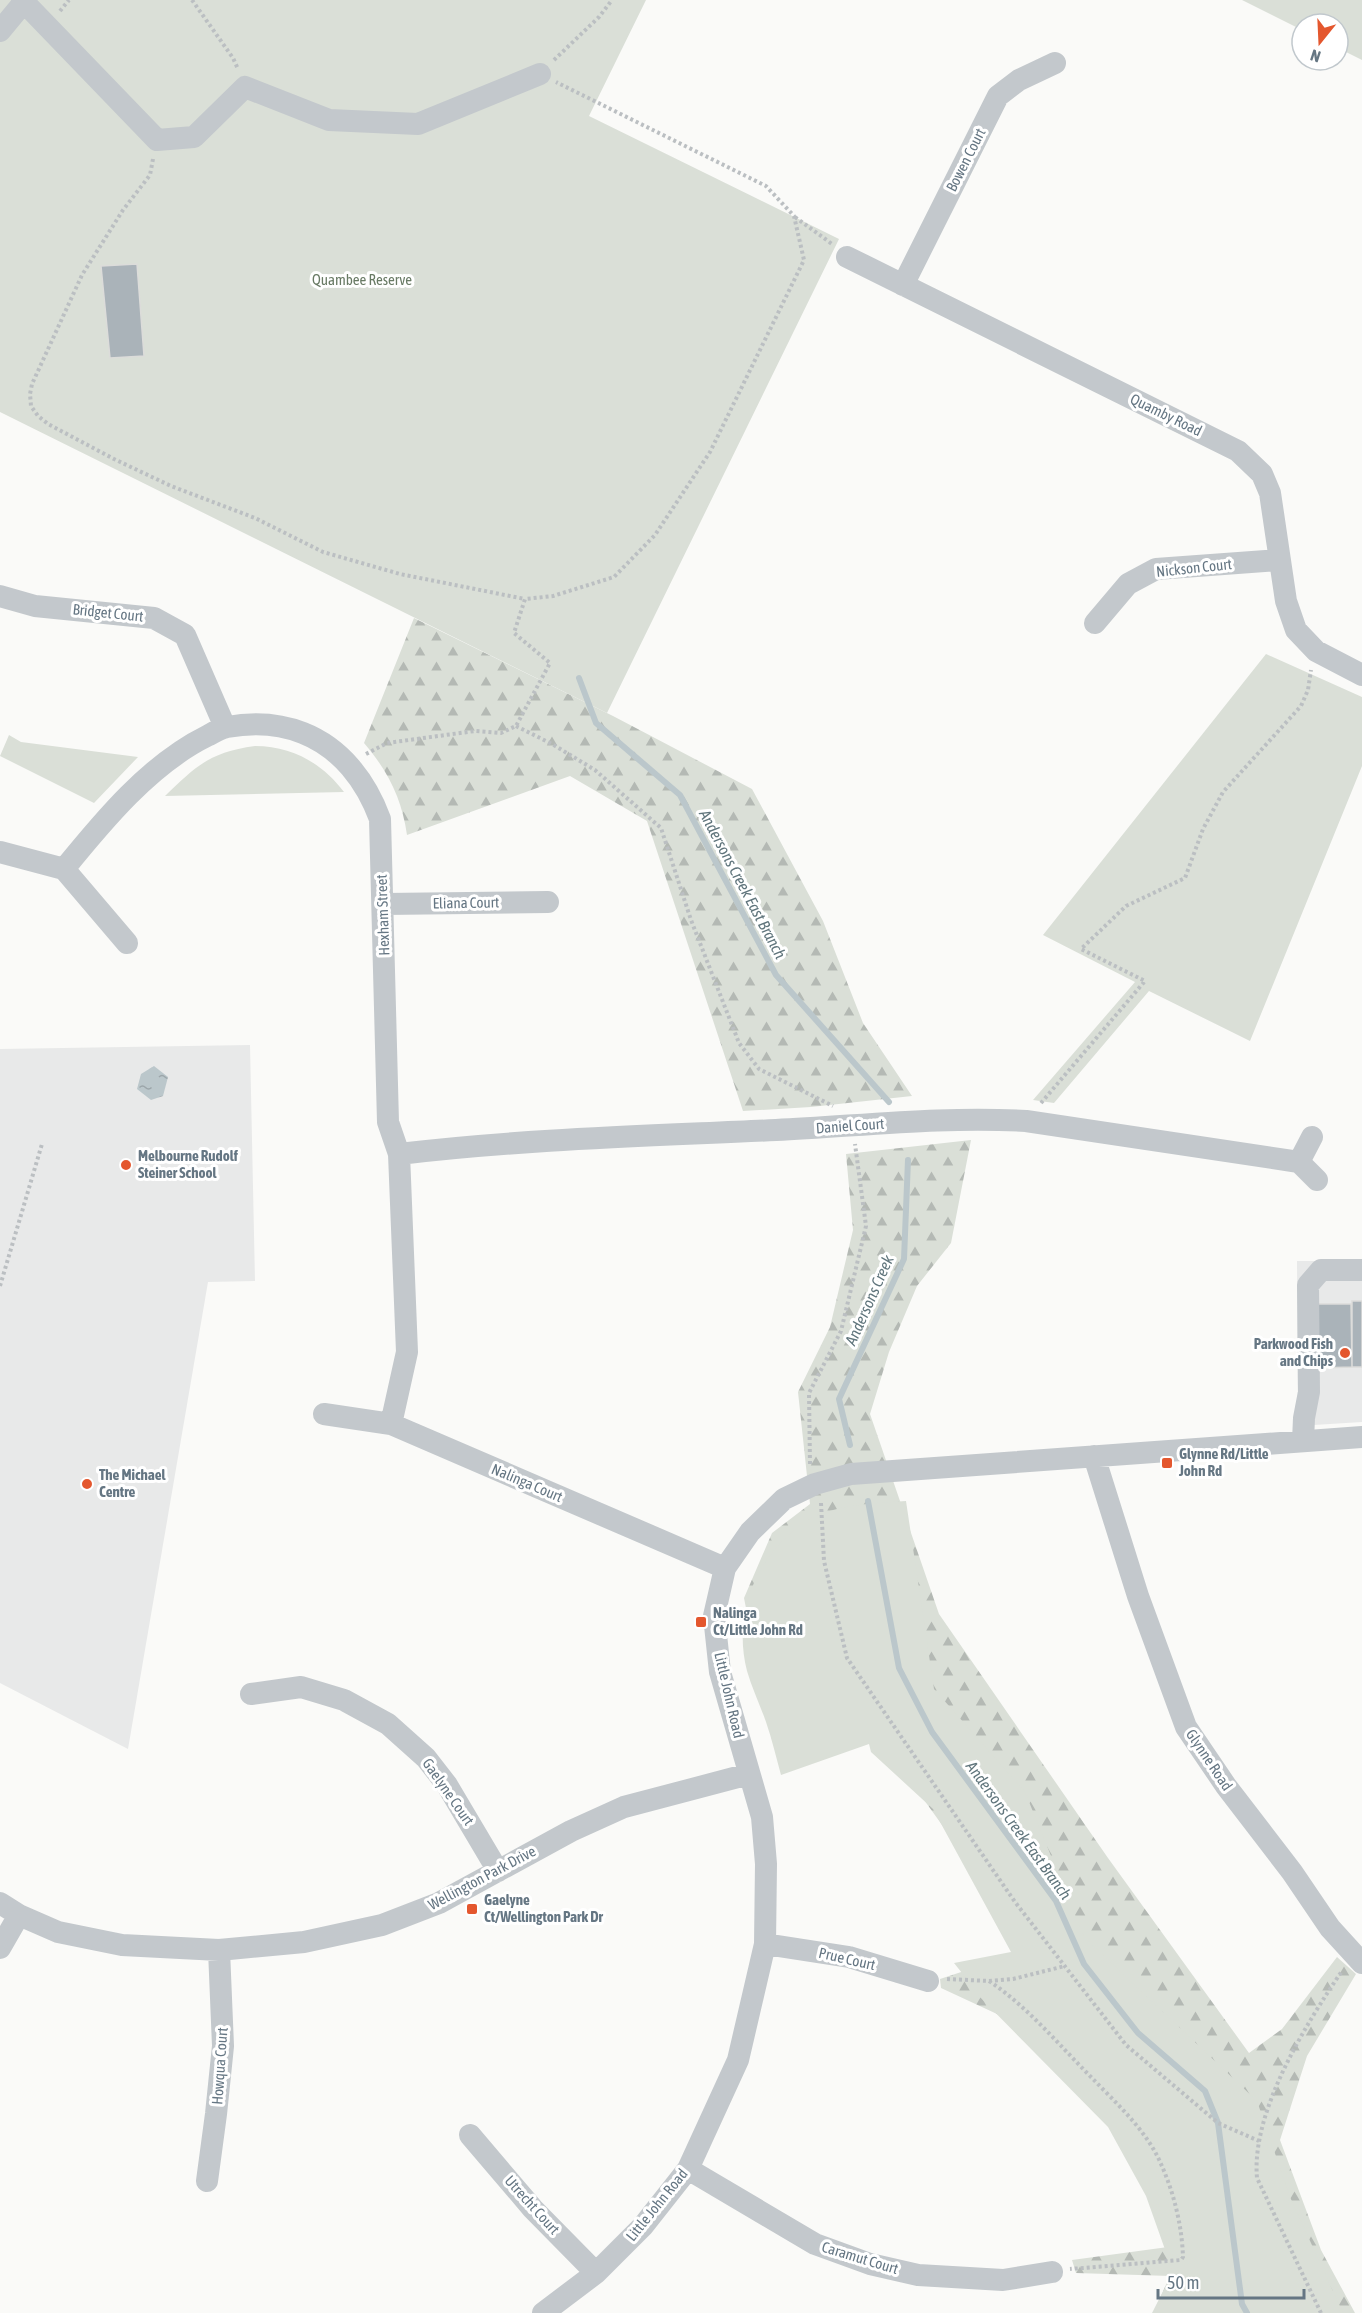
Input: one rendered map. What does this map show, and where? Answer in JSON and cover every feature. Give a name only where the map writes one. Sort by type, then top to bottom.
[{"type":"street","points":[[0,32],[23,1],[157,140],[194,137],[245,87],[329,120],[418,124],[540,74]]},
{"type":"street","name":"Bowen Court","points":[[903,285],[998,96],[1019,80],[1055,63]]},
{"type":"street","name":"Quamby Road","points":[[847,257],[1238,451],[1262,474],[1270,493],[1286,601],[1296,630],[1316,651],[1362,675]]},
{"type":"street","name":"Nickson Court","points":[[1095,623],[1128,584],[1156,570],[1279,560]]},
{"type":"street","name":"Bridget Court","points":[[0,596],[35,606],[154,618],[169,625],[185,635],[225,727]]},
{"type":"street","name":"Hexham Street","points":[[64,869],[111,812],[183,748],[225,727],[265,723],[294,730],[319,740],[352,768],[371,795],[380,819],[388,1122],[399,1154],[407,1352],[391,1424]]},
{"type":"street","points":[[0,852],[64,869],[127,943]]},
{"type":"street","name":"Eliana Court","points":[[384,904],[548,902]]},
{"type":"street","name":"Daniel Court","points":[[399,1154],[477,1145],[852,1127],[942,1119],[1026,1121],[1299,1162]]},
{"type":"street","points":[[1312,1137],[1299,1162],[1317,1180]]},
{"type":"street","points":[[1303,1441],[1304,1418],[1309,1392],[1308,1285],[1321,1270],[1362,1270]]},
{"type":"street","name":"Nalinga Court","points":[[324,1414],[391,1424],[725,1568]]},
{"type":"street","name":"Little John Road","points":[[543,2313],[596,2273],[643,2226],[688,2169],[738,2060],[765,1944],[766,1864],[762,1817],[720,1672],[714,1616],[725,1568],[750,1532],[784,1499],[815,1484],[851,1473],[1362,1437]]},
{"type":"street","name":"Glynne Road","points":[[1094,1456],[1138,1596],[1186,1727],[1226,1786],[1292,1872],[1330,1928],[1357,1959]]},
{"type":"street","name":"Gaelyne Court","points":[[251,1694],[301,1687],[344,1700],[388,1724],[426,1758],[440,1776],[465,1813],[498,1871]]},
{"type":"street","name":"Wellington Park Drive","points":[[9,1909],[58,1932],[122,1945],[219,1950],[304,1942],[382,1925],[439,1903],[571,1831],[624,1807],[749,1774]]},
{"type":"street","points":[[0,1948],[9,1909]]},
{"type":"street","name":"Prue Court","points":[[765,1944],[849,1957],[928,1981]]},
{"type":"street","name":"Howqua Court","points":[[207,2181],[223,2046],[219,1950]]},
{"type":"street","name":"Utrecht Court","points":[[470,2135],[533,2209],[596,2273]]},
{"type":"street","name":"Caramut Court","points":[[688,2169],[815,2244],[870,2264],[918,2275],[1003,2280],[1052,2272]]},
{"type":"path","points":[[192,0],[233,58],[245,87]]},
{"type":"path","points":[[612,0],[599,17],[540,74],[766,186],[794,216],[819,233],[847,257]]},
{"type":"path","points":[[157,140],[150,175],[118,218],[82,275],[32,384],[30,394],[32,406],[38,416],[48,424],[114,459],[171,486],[255,519],[323,552],[400,574],[525,599],[553,596],[614,577],[655,535],[710,452],[804,260],[794,216]]},
{"type":"path","points":[[352,768],[365,755],[387,743],[476,731],[501,733],[516,726],[550,663],[514,633],[525,599]]},
{"type":"path","points":[[1026,1121],[1145,981],[1081,949],[1126,906],[1185,878],[1203,829],[1223,792],[1301,706],[1308,690],[1308,679],[1316,651]]},
{"type":"path","points":[[516,726],[595,770],[661,828],[691,920],[739,1042],[759,1069],[830,1103],[838,1110]]},
{"type":"path","points":[[810,1466],[809,1393],[841,1331],[866,1226],[855,1142]]},
{"type":"path","points":[[0,1286],[42,1144]]},
{"type":"path","points":[[821,1502],[824,1561],[847,1658],[1015,1902],[1126,2044],[1218,2124],[1259,2141]]},
{"type":"path","points":[[1321,2313],[1257,2178],[1255,2160],[1259,2141],[1282,2074],[1295,2046],[1314,2012],[1357,1959]]},
{"type":"path","points":[[928,1981],[956,1978],[989,1981],[1030,1975],[1065,1966]]},
{"type":"path","points":[[989,1981],[1008,1993],[1113,2099],[1161,2162],[1174,2198],[1181,2234],[1183,2257],[1181,2260],[1052,2272]]},
{"type":"shaded area","points":[[250,1045],[255,1281],[208,1282],[128,1749],[0,1683],[0,1049]]},
{"type":"shaded area","points":[[1297,1261],[1362,1261],[1362,1422],[1298,1426]]},
{"type":"green space","name":"Quambee Reserve","points":[[0,0],[646,0],[589,116],[839,239],[607,713],[0,412]]},
{"type":"green space","points":[[1242,0],[1362,0],[1362,60],[1350,54],[1350,12],[1290,12],[1290,24]]},
{"type":"green space","points":[[414,618],[613,716],[752,789],[823,921],[863,1023],[912,1096],[811,1107],[743,1111],[647,821],[570,776],[407,835],[402,809],[393,786],[364,743]]},
{"type":"green space","points":[[1266,654],[1362,697],[1362,766],[1250,1041],[1149,991],[1054,1103],[1033,1100],[1135,982],[1043,935]]},
{"type":"green space","points":[[9,735],[21,742],[138,757],[94,803],[0,756]]},
{"type":"green space","points":[[255,746],[281,749],[305,758],[326,773],[344,792],[165,796],[205,762],[226,752]]},
{"type":"green space","points":[[971,1140],[951,1243],[917,1286],[889,1352],[870,1414],[939,1614],[1108,1858],[1249,2053],[1282,2029],[1337,1957],[1356,1974],[1307,2056],[1280,2140],[1321,2250],[1355,2313],[1153,2313],[1170,2276],[1076,2273],[1072,2260],[1168,2247],[1145,2154],[1027,2028],[941,1988],[940,1979],[1031,1949],[861,1712],[772,1740],[744,1598],[772,1533],[810,1504],[798,1392],[830,1327],[853,1230],[846,1154]]},
{"type":"green space","points":[[906,1501],[934,1689],[1025,1792],[1084,1937],[1257,2101],[1290,2197],[1343,2313],[1152,2313],[1173,2272],[1146,2196],[1108,2127],[970,1987],[954,1963],[1011,1952],[933,1809],[871,1752],[869,1744],[781,1775],[768,1728],[747,1671],[744,1652],[745,1614],[756,1579],[776,1548],[793,1531],[812,1518],[851,1506]]},
{"type":"water","points":[[154,1066],[168,1077],[163,1096],[151,1100],[137,1089],[141,1074]]},
{"type":"building","points":[[137,264],[144,356],[110,358],[101,266]]},
{"type":"building","points":[[1352,1301],[1362,1301],[1362,1367],[1352,1367]]},
{"type":"building","points":[[1316,1304],[1351,1304],[1352,1367],[1318,1368]]},
{"type":"waterway","name":"Andersons Creek East Branch","points":[[579,678],[596,723],[680,795],[776,975],[889,1102]]},
{"type":"waterway","name":"Andersons Creek","points":[[850,1445],[839,1399],[904,1259],[908,1160]]},
{"type":"waterway","name":"Andersons Creek East Branch","points":[[868,1501],[899,1668],[932,1732],[1056,1901],[1084,1964],[1138,2033],[1205,2091],[1218,2123],[1242,2304],[1247,2313]]},
{"type":"place","name":"Melbourne Rudolf Steiner School","points":[[126,1165]]},
{"type":"place","name":"Parkwood Fish and Chips","points":[[1345,1353]]},
{"type":"place","name":"Glynne Rd/Little John Rd","points":[[1167,1463]]},
{"type":"place","name":"The Michael Centre","points":[[87,1484]]},
{"type":"place","name":"Nalinga Ct/Little John Rd","points":[[701,1622]]},
{"type":"place","name":"Gaelyne Ct/Wellington Park Dr","points":[[472,1909]]}]
